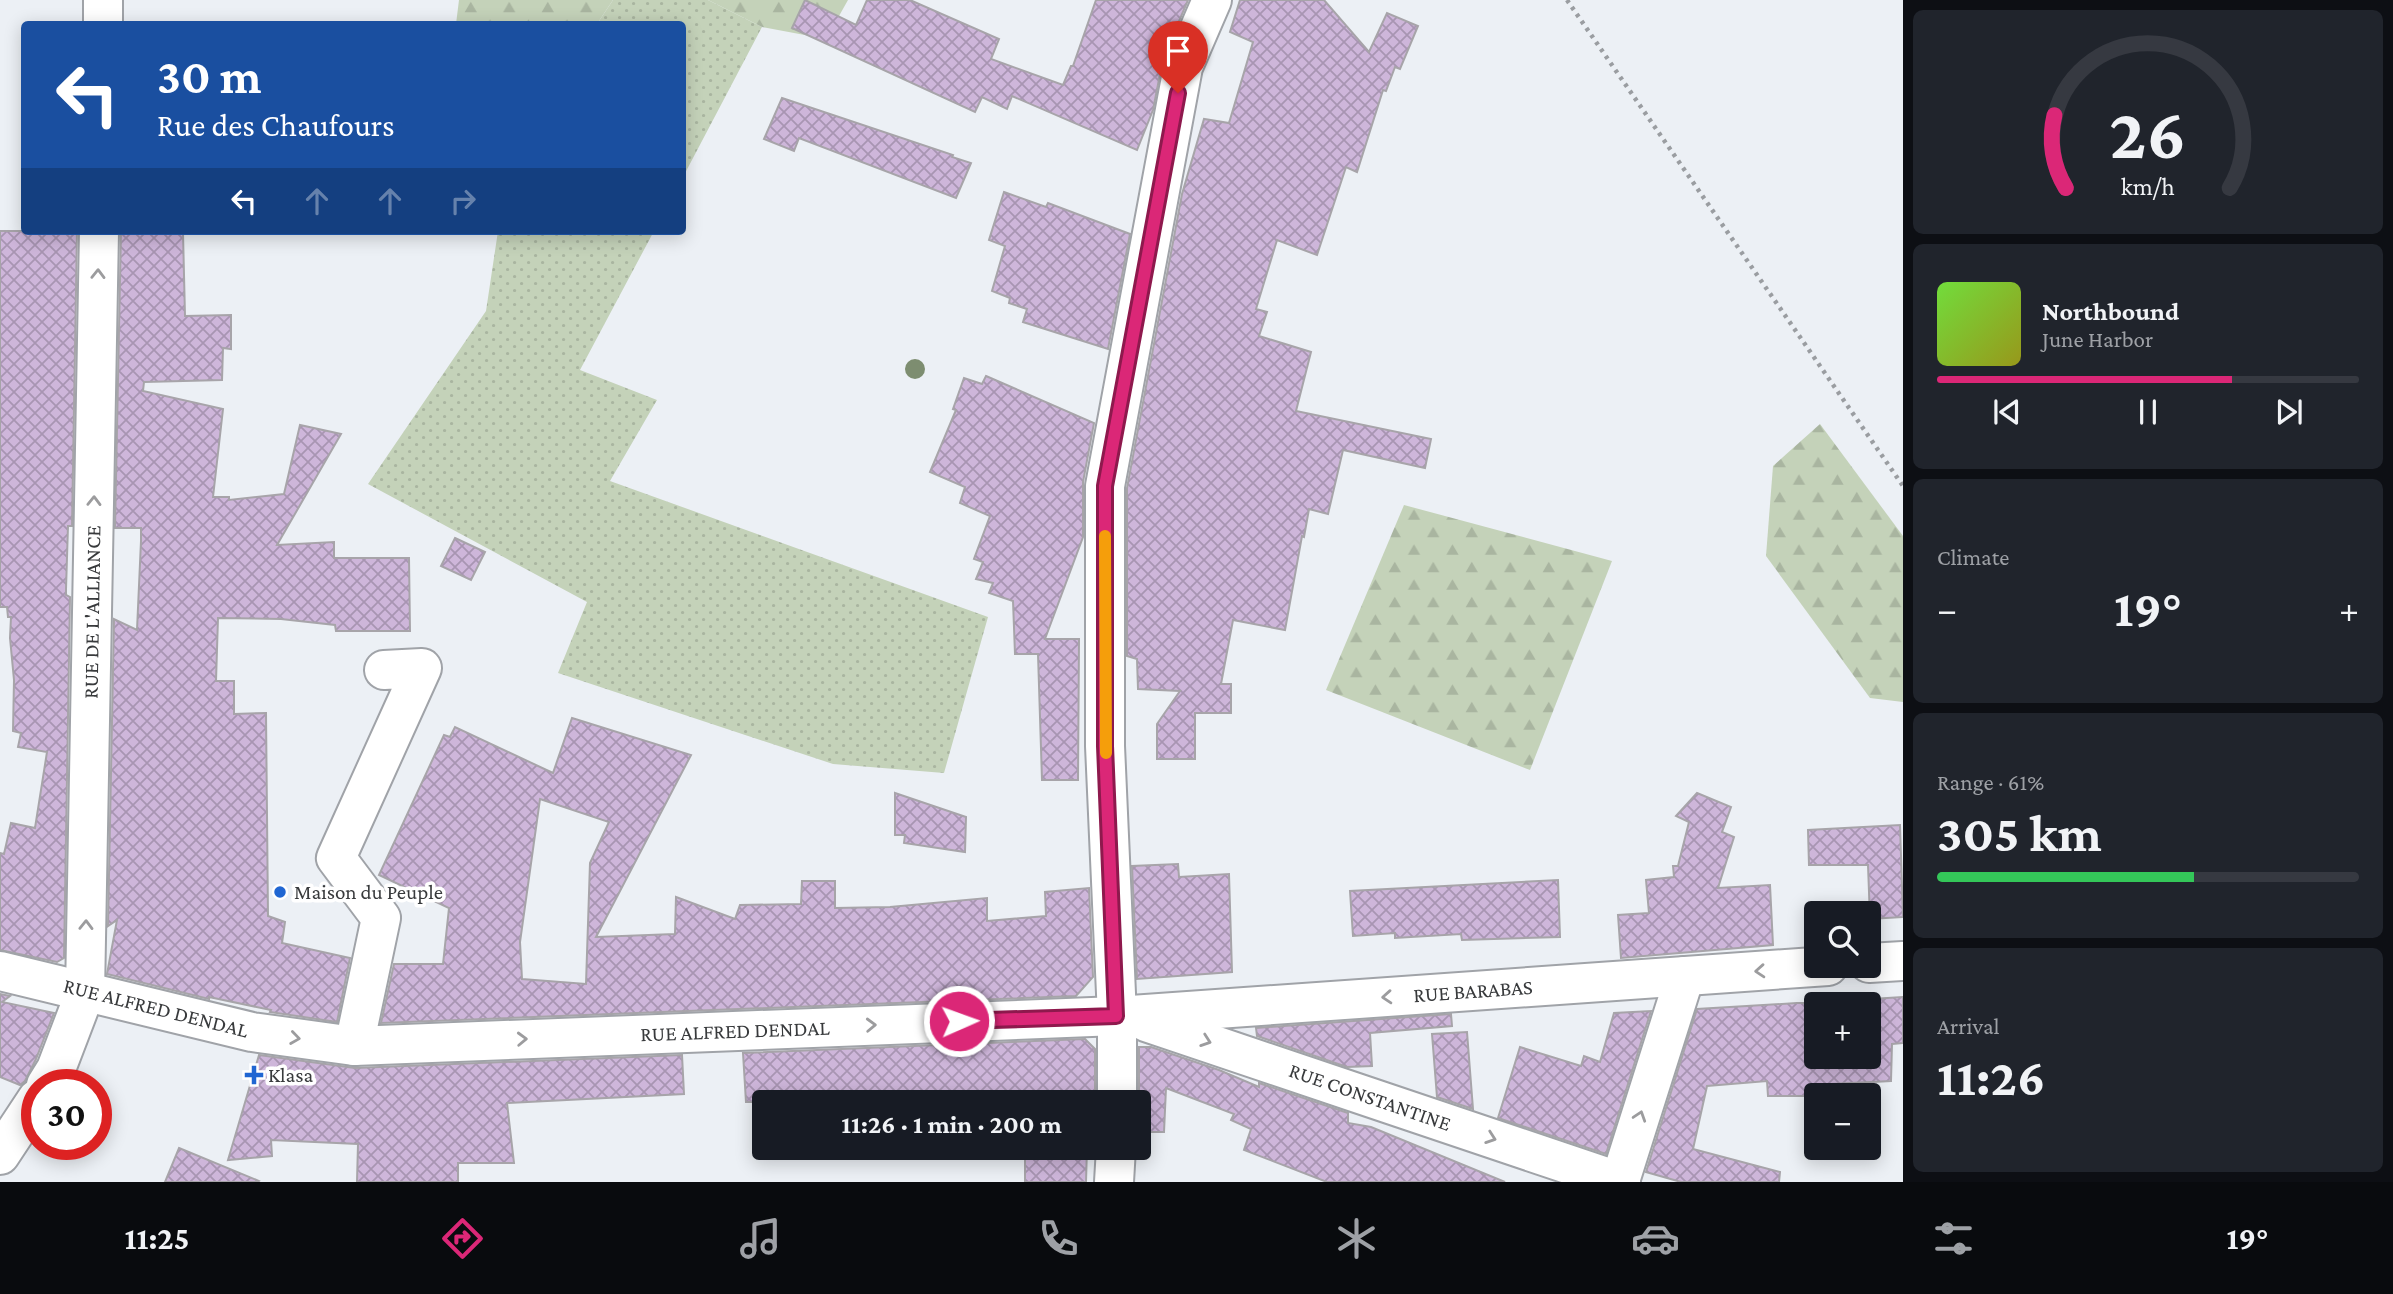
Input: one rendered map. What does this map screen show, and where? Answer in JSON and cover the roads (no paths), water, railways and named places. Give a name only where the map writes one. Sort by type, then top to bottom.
[{"type":"street","points":[[103,0],[103,21]]},
{"type":"street","points":[[1117,1090],[1105,746],[1105,486],[1183,67],[1212,0]]},
{"type":"street","name":"RUE DE L'ALLIANCE","points":[[57,1069],[85,993],[99,235]]},
{"type":"street","points":[[354,1046],[381,918],[336,858],[422,668],[384,670]]},
{"type":"street","points":[[1881,962],[1903,961]]},
{"type":"street","name":"RUE BARABAS","points":[[1116,1016],[1804,968]]},
{"type":"street","name":"RUE ALFRED DENDAL","points":[[0,971],[251,1032],[354,1046],[1116,1016]]},
{"type":"street","points":[[1621,1182],[1685,976]]},
{"type":"street","name":"RUE CONSTANTINE","points":[[1116,1016],[1154,1024],[1621,1182]]},
{"type":"street","points":[[0,1155],[21,1123]]},
{"type":"street","points":[[1114,1182],[1115,1160]]},
{"type":"place","name":"Maison du Peuple","points":[[280,892]]},
{"type":"place","name":"Klasa","points":[[254,1075]]}]
